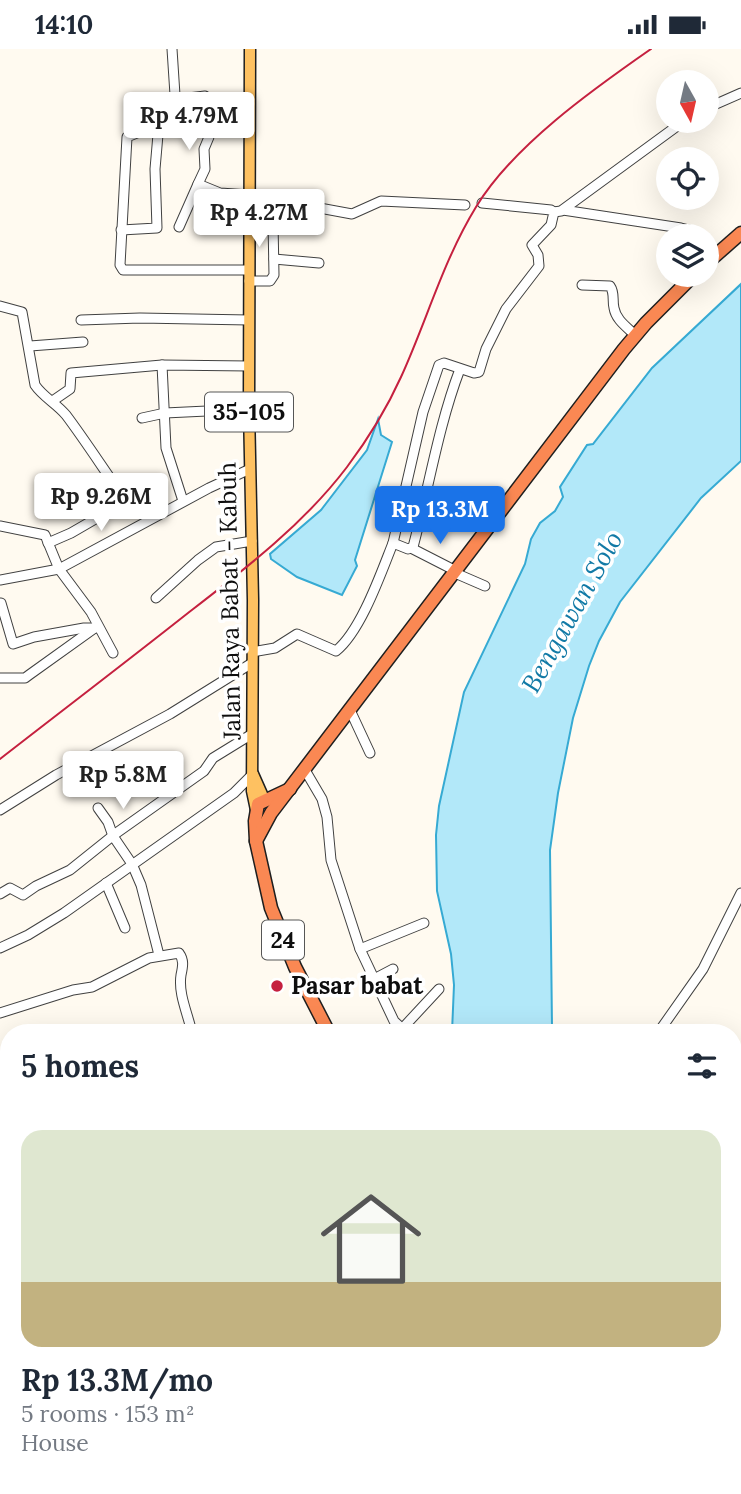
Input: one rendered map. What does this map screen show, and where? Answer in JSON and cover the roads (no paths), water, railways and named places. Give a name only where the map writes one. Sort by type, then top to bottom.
[{"type":"highway","points":[[719,250],[741,233]]},
{"type":"highway","points":[[264,808],[290,789],[635,335],[682,287]]},
{"type":"highway","name":"24","points":[[264,808],[256,841],[271,908],[280,933],[325,1024]]},
{"type":"main road","name":"Jalan Raya Babat - Kabuh","points":[[250,49],[249,409],[253,774]]},
{"type":"main road","name":"35-105","points":[[253,774],[252,791],[264,808]]},
{"type":"street","points":[[172,49],[174,95],[183,99],[205,96],[209,104]]},
{"type":"street","points":[[719,103],[741,93]]},
{"type":"street","points":[[249,216],[271,218],[274,259],[272,280],[249,276],[123,270],[120,265],[126,138],[209,104],[250,104]]},
{"type":"street","points":[[121,230],[157,228],[155,169],[159,123]]},
{"type":"street","points":[[0,810],[56,775],[170,714],[252,657],[275,648],[298,634],[336,651],[344,644],[361,617],[393,543],[423,412],[439,365],[444,363],[474,373],[480,371],[486,349],[506,309],[538,267],[538,255],[532,246],[551,225],[558,211],[667,133]]},
{"type":"street","points":[[179,227],[205,169],[204,149],[209,137]]},
{"type":"street","points":[[198,184],[220,193],[249,195],[352,215],[381,201],[465,205]]},
{"type":"street","points":[[482,204],[533,207],[656,225]]},
{"type":"street","points":[[274,259],[319,263]]},
{"type":"street","points":[[582,285],[610,286],[613,289],[617,319],[635,335]]},
{"type":"street","points":[[0,306],[22,312],[35,385],[54,400],[126,501]]},
{"type":"street","points":[[81,320],[141,317],[249,320]]},
{"type":"street","points":[[30,346],[83,342]]},
{"type":"street","points":[[54,400],[70,389],[71,373],[162,365],[249,366]]},
{"type":"street","points":[[162,365],[166,448],[183,501]]},
{"type":"street","points":[[411,548],[414,545],[444,414],[460,369]]},
{"type":"street","points":[[142,418],[165,413],[249,409]]},
{"type":"street","points":[[0,580],[59,569],[183,501],[250,469]]},
{"type":"street","points":[[48,543],[71,533],[140,493]]},
{"type":"street","points":[[0,526],[44,534],[59,569],[90,613],[113,653]]},
{"type":"street","points":[[156,598],[216,547],[252,541]]},
{"type":"street","points":[[393,543],[411,548],[485,586]]},
{"type":"street","points":[[1,603],[13,644],[34,637],[96,627]]},
{"type":"street","points":[[0,678],[24,678],[96,627]]},
{"type":"street","points":[[350,711],[370,753]]},
{"type":"street","points":[[0,894],[10,888],[21,896],[70,870],[204,771],[213,758],[253,734]]},
{"type":"street","points":[[304,770],[321,799],[327,817],[331,860],[360,949],[397,1024]]},
{"type":"street","points":[[0,948],[64,913],[234,793],[253,774]]},
{"type":"street","points":[[97,808],[108,822],[141,885],[159,955]]},
{"type":"street","points":[[106,883],[125,928]]},
{"type":"street","points":[[664,1024],[703,969],[741,893]]},
{"type":"street","points":[[360,949],[424,923]]},
{"type":"street","points":[[0,1013],[73,990],[92,987],[159,955],[171,952],[181,955],[183,1003],[189,1024]]},
{"type":"street","points":[[374,979],[393,969]]},
{"type":"street","points":[[409,1024],[439,989]]},
{"type":"water","name":"Bengawan Solo","points":[[741,284],[741,461],[701,498],[620,602],[599,641],[573,718],[550,850],[552,1024],[452,1024],[454,985],[451,954],[437,891],[436,835],[439,806],[464,692],[525,564],[531,539],[540,523],[555,511],[563,497],[560,487],[587,445],[593,444],[652,368]]},
{"type":"water","points":[[378,419],[381,435],[392,442],[355,560],[357,566],[342,595],[297,577],[271,559],[270,554],[321,510],[367,450]]},
{"type":"railway","points":[[0,759],[231,580],[312,508],[347,467],[396,389],[454,248],[464,227],[492,184],[511,162],[555,121],[651,49]]},
{"type":"place","name":"Pasar babat","points":[[277,986]]}]
